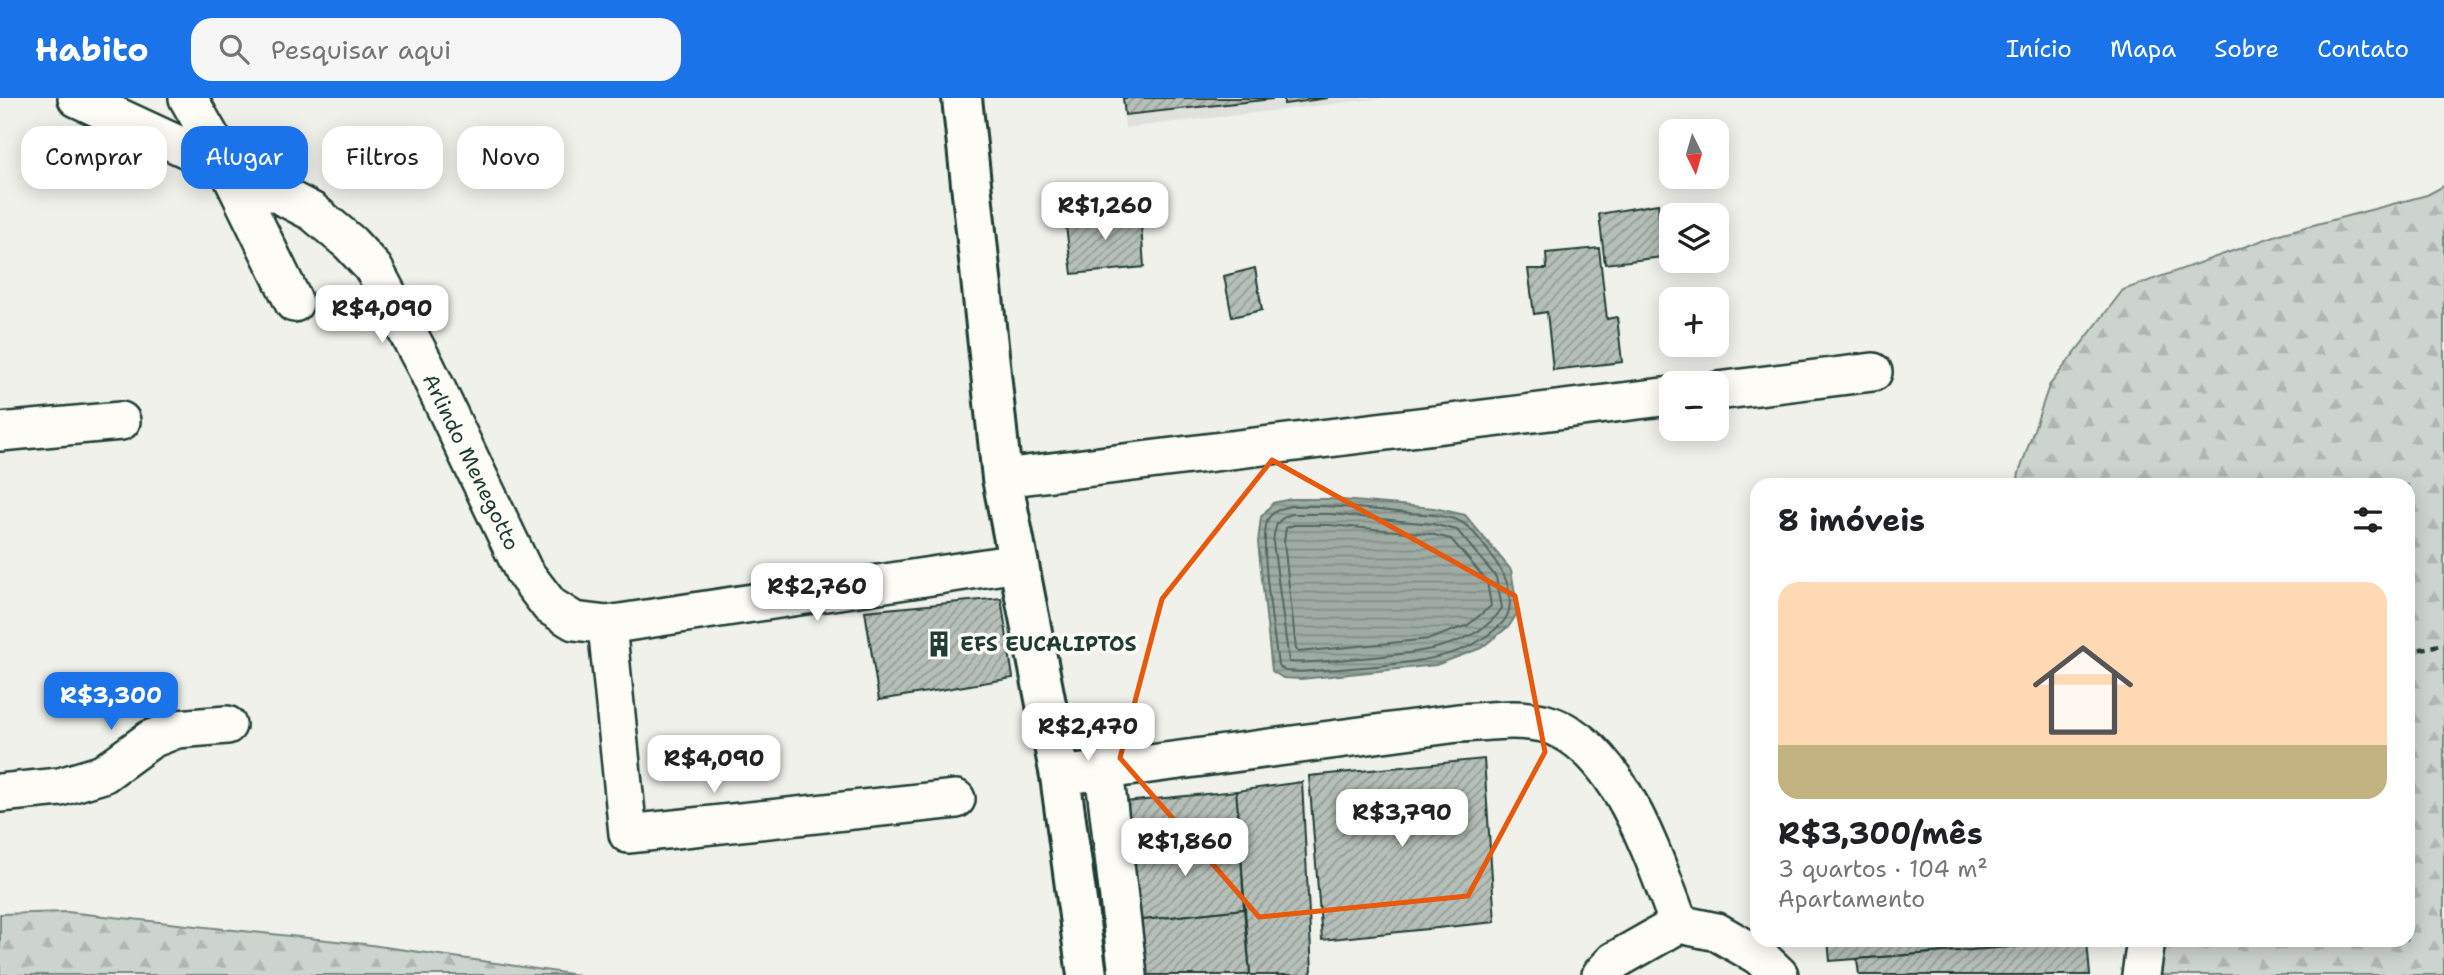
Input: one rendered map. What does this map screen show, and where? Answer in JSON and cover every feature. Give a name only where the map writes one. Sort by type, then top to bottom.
[{"type":"main road","points":[[962,98],[1002,478],[1060,776],[1087,975]]},
{"type":"street","name":"Arlindo Menegotto","points":[[76,98],[181,146]]},
{"type":"street","points":[[188,98],[204,126]]},
{"type":"street","points":[[238,189],[294,303]]},
{"type":"street","name":"Arlindo Menegotto","points":[[269,189],[313,212],[350,243],[374,269],[426,367],[524,572],[550,606],[574,621],[607,625],[1018,563]]},
{"type":"street","points":[[1729,390],[1872,372]]},
{"type":"street","points":[[1002,478],[1659,397]]},
{"type":"street","points":[[0,432],[121,421]]},
{"type":"street","points":[[607,625],[628,834],[956,799]]},
{"type":"street","points":[[1060,776],[1458,723],[1544,723],[1578,740],[1615,778],[1641,826],[1679,924]]},
{"type":"street","points":[[0,793],[60,787],[103,774],[151,739],[177,729],[227,725]]},
{"type":"street","points":[[1104,770],[1128,975]]},
{"type":"street","points":[[1601,975],[1614,961],[1679,924],[1717,932],[1759,956],[1779,975]]},
{"type":"street","points":[[2141,975],[2145,947]]},
{"type":"path","points":[[2415,650],[2444,644]]},
{"type":"highlighted area","points":[[1272,460],[1515,596],[1545,752],[1468,896],[1259,917],[1120,758],[1162,599]]},
{"type":"shaded area","points":[[1122,98],[1384,98],[1125,128]]},
{"type":"green space","points":[[2444,186],[2444,975],[2160,975],[2165,947],[2415,947],[2415,478],[2018,478],[2019,473],[2049,386],[2123,290],[2283,233],[2427,195]]},
{"type":"green space","points":[[67,912],[364,944],[578,975],[0,975],[0,914]]},
{"type":"water","points":[[1291,499],[1330,499],[1434,508],[1465,515],[1511,570],[1518,612],[1509,626],[1481,648],[1436,665],[1301,679],[1283,678],[1272,671],[1258,542],[1261,517],[1273,503]]},
{"type":"building","points":[[1123,98],[1272,98],[1272,99],[1125,115]]},
{"type":"building","points":[[1284,98],[1328,98],[1284,104]]},
{"type":"building","points":[[1658,204],[1659,257],[1605,264],[1599,214]]},
{"type":"building","points":[[1140,210],[1144,267],[1072,274],[1065,218]]},
{"type":"building","points":[[1599,248],[1607,319],[1617,317],[1622,362],[1553,370],[1547,312],[1534,314],[1528,269],[1547,269],[1546,253]]},
{"type":"building","points":[[1255,268],[1262,310],[1232,317],[1224,276]]},
{"type":"building","name":"EFS EUCALIPTOS","points":[[1001,598],[1013,678],[879,700],[865,611]]},
{"type":"building","points":[[1484,759],[1495,922],[1322,940],[1309,776]]},
{"type":"building","points":[[1302,782],[1312,970],[1310,975],[1250,975],[1236,791]]},
{"type":"building","points":[[1236,791],[1240,836],[1122,847],[1115,803]]},
{"type":"building","points":[[1240,836],[1244,909],[1135,921],[1122,847]]},
{"type":"building","points":[[1244,909],[1250,975],[1141,975],[1135,921]]},
{"type":"building","points":[[1829,947],[2010,947],[1830,961]]},
{"type":"building","points":[[2010,947],[2088,947],[2090,975],[1859,975],[1857,959]]},
{"type":"place","name":"EFS EUCALIPTOS","points":[[939,644]]}]
